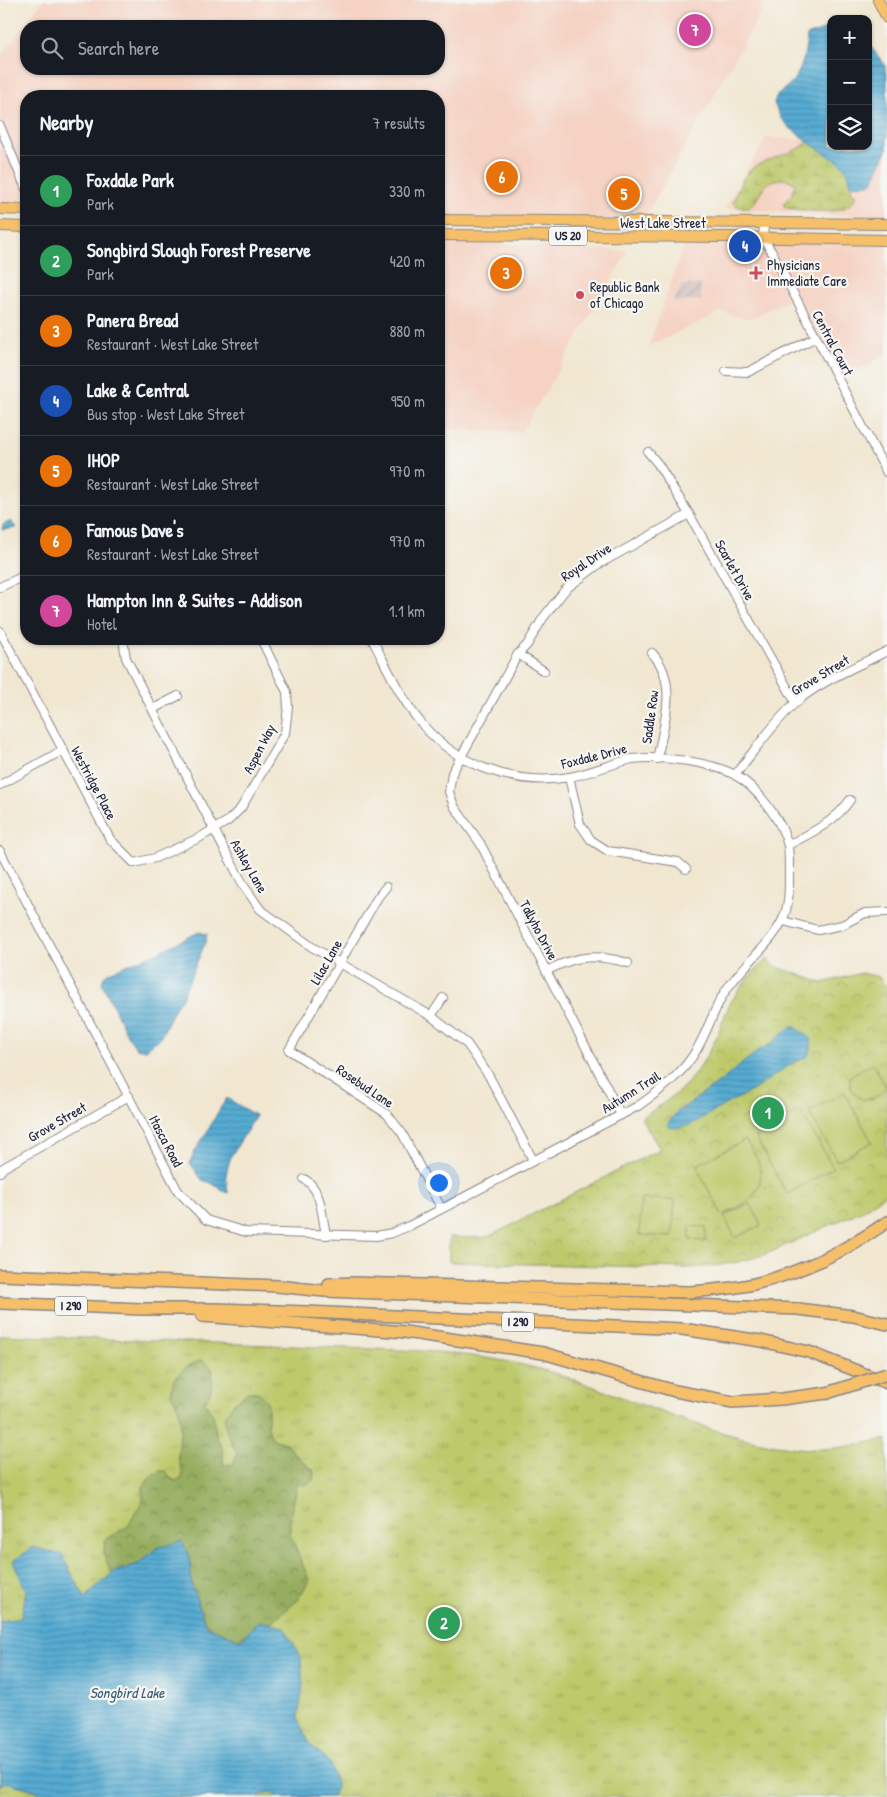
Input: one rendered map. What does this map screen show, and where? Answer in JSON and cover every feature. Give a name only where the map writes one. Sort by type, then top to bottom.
[{"type":"highway","points":[[277,1286],[353,1283],[688,1292],[724,1289],[757,1283],[824,1260],[861,1241],[887,1222]]},
{"type":"highway","name":"I 290","points":[[0,1275],[277,1286],[324,1291],[798,1309],[853,1316],[887,1324]]},
{"type":"highway","name":"I 290","points":[[0,1303],[141,1309],[298,1312],[682,1329],[761,1341],[809,1352],[887,1383]]},
{"type":"highway","points":[[141,1309],[198,1316],[314,1323],[405,1332],[543,1353],[675,1391],[733,1402],[782,1399],[827,1393],[887,1374]]},
{"type":"main road","points":[[878,0],[887,18]]},
{"type":"main road","points":[[0,209],[20,210]]},
{"type":"main road","name":"West Lake Street","points":[[445,220],[887,224]]},
{"type":"main road","points":[[0,226],[20,227]]},
{"type":"main road","name":"West Lake Street","points":[[445,235],[887,240]]},
{"type":"street","points":[[0,126],[20,174]]},
{"type":"street","points":[[762,238],[764,224]]},
{"type":"street","name":"Central Court","points":[[762,238],[773,254],[887,473]]},
{"type":"street","points":[[726,370],[748,372],[816,337]]},
{"type":"street","name":"Scarlet Drive","points":[[648,452],[658,464],[689,514],[796,703]]},
{"type":"street","name":"Royal Drive","points":[[461,757],[518,654],[527,645],[543,618],[565,590],[599,564],[689,514]]},
{"type":"street","points":[[0,587],[20,578]]},
{"type":"street","name":"Westridge Place","points":[[0,630],[110,840],[134,863],[156,858],[214,829]]},
{"type":"street","name":"Ashley Lane","points":[[124,645],[126,658],[214,829],[244,886],[260,909],[312,947],[432,1016],[467,1044],[489,1076],[533,1160]]},
{"type":"street","name":"Aspen Way","points":[[214,829],[228,821],[241,808],[285,733],[288,707],[287,692],[264,645]]},
{"type":"street","name":"Foxdale Drive","points":[[375,645],[406,702],[417,718],[436,739],[461,757],[485,769],[511,776],[536,778],[569,777],[632,758],[700,763],[735,775],[748,784],[767,804],[781,828],[788,845]]},
{"type":"street","name":"Grove Street","points":[[735,775],[783,715],[796,703],[829,681],[887,651]]},
{"type":"street","name":"Saddle Row","points":[[652,653],[661,663],[667,681],[666,717],[657,759]]},
{"type":"street","points":[[518,654],[544,671]]},
{"type":"street","points":[[153,709],[178,696]]},
{"type":"street","points":[[0,785],[63,750]]},
{"type":"street","name":"Tallyho Drive","points":[[461,757],[452,773],[449,792],[454,806],[480,843],[621,1115]]},
{"type":"street","points":[[569,777],[580,824],[591,840],[608,851],[678,862],[686,869]]},
{"type":"street","points":[[788,845],[816,831],[843,811],[850,800]]},
{"type":"street","name":"Autumn Trail","points":[[442,1208],[621,1115],[657,1093],[680,1072],[697,1050],[730,984],[783,921],[789,893],[788,845]]},
{"type":"street","name":"Itasca Road","points":[[0,851],[178,1191],[206,1220],[246,1232],[376,1236],[392,1233],[442,1208]]},
{"type":"street","name":"Lilac Lane","points":[[289,1050],[378,897],[386,887]]},
{"type":"street","points":[[783,921],[818,930],[842,925],[865,913],[887,912]]},
{"type":"street","points":[[546,971],[565,961],[590,957],[612,958],[628,963]]},
{"type":"street","points":[[432,1016],[443,998]]},
{"type":"street","name":"Rosebud Lane","points":[[289,1050],[387,1114],[402,1133],[442,1208]]},
{"type":"street","name":"Grove Street","points":[[1,1168],[129,1096]]},
{"type":"street","points":[[304,1179],[310,1181],[319,1198],[326,1235]]},
{"type":"shaded area","points":[[43,0],[768,0],[643,221],[445,217],[445,90],[20,90],[20,208],[0,208],[0,58],[20,31],[20,75],[445,75],[445,20],[28,20]]},
{"type":"shaded area","points":[[767,137],[827,142],[827,150],[872,150],[872,146],[887,146],[887,218],[724,208]]},
{"type":"shaded area","points":[[686,239],[887,243],[887,354],[836,381],[792,298],[751,319],[719,312],[650,346],[649,344]]},
{"type":"shaded area","points":[[445,241],[628,251],[522,432],[445,429]]},
{"type":"shaded area","points":[[701,284],[701,300],[673,302],[682,285]]},
{"type":"green space","points":[[808,142],[839,162],[849,172],[852,193],[857,195],[852,203],[836,210],[826,211],[787,208],[784,206],[784,203],[792,194],[795,184],[791,181],[778,179],[763,189],[752,206],[744,208],[733,203],[742,181],[752,169],[766,161],[798,149]]},
{"type":"green space","points":[[767,959],[775,966],[822,983],[862,973],[879,977],[887,988],[887,1193],[863,1210],[771,1252],[729,1264],[685,1268],[449,1262],[449,1237],[480,1238],[490,1236],[660,1149],[641,1118],[673,1096],[689,1081],[710,1051],[737,993]]},
{"type":"green space","points":[[873,1063],[886,1087],[876,1097],[862,1099],[852,1090],[850,1076]]},
{"type":"green space","points":[[844,1092],[872,1142],[837,1161],[809,1112]]},
{"type":"green space","points":[[800,1110],[833,1168],[787,1194],[755,1136]]},
{"type":"green space","points":[[745,1140],[754,1153],[759,1165],[761,1175],[759,1185],[746,1202],[722,1215],[698,1170],[699,1164]]},
{"type":"green space","points":[[641,1199],[675,1200],[672,1237],[639,1235]]},
{"type":"green space","points":[[750,1203],[761,1225],[735,1238],[724,1216]]},
{"type":"green space","points":[[690,1226],[706,1227],[706,1241],[690,1240]]},
{"type":"green space","points":[[0,1335],[425,1351],[460,1354],[495,1359],[546,1371],[714,1430],[776,1445],[808,1449],[828,1449],[887,1439],[887,1797],[0,1797]]},
{"type":"green space","points":[[202,1360],[212,1368],[212,1386],[205,1402],[213,1415],[216,1435],[223,1451],[223,1465],[233,1464],[237,1454],[226,1430],[224,1417],[234,1403],[248,1392],[258,1392],[268,1403],[268,1430],[273,1439],[286,1443],[314,1471],[313,1480],[305,1485],[298,1483],[290,1517],[290,1534],[309,1580],[298,1600],[269,1624],[258,1621],[241,1640],[206,1626],[192,1586],[189,1554],[157,1548],[138,1564],[112,1573],[103,1554],[106,1539],[128,1526],[143,1500],[143,1487],[152,1475],[160,1471],[166,1471],[175,1481],[182,1479],[178,1457],[181,1423],[178,1407],[171,1393],[174,1379],[186,1367]]},
{"type":"green space","points":[[5,1782],[35,1790],[44,1797],[0,1797],[0,1786]]},
{"type":"water","points":[[827,28],[827,150],[872,150],[872,48],[885,65],[885,72],[887,73],[887,150],[874,180],[869,184],[851,185],[848,172],[839,162],[812,145],[789,127],[781,119],[774,103],[778,94],[794,80],[800,68],[807,36]]},
{"type":"water","points":[[11,521],[16,528],[2,530],[3,525]]},
{"type":"water","points":[[199,932],[207,934],[206,941],[181,1000],[177,1004],[160,1038],[145,1050],[136,1048],[127,1035],[102,983],[104,976],[109,972],[154,954]]},
{"type":"water","points":[[793,1026],[806,1034],[811,1040],[811,1049],[808,1056],[788,1066],[754,1090],[690,1125],[675,1128],[669,1127],[668,1123],[677,1112],[720,1082],[756,1052],[771,1044]]},
{"type":"water","points":[[227,1098],[256,1116],[231,1156],[226,1174],[228,1193],[202,1180],[190,1163],[197,1147]]},
{"type":"water","name":"Songbird Lake","points":[[181,1541],[189,1554],[192,1586],[206,1626],[241,1640],[258,1621],[284,1627],[301,1657],[303,1687],[298,1719],[310,1744],[330,1763],[337,1788],[332,1797],[279,1797],[269,1792],[256,1797],[44,1797],[35,1790],[5,1782],[0,1786],[0,1621],[21,1618],[26,1591],[13,1561],[33,1547],[62,1555],[85,1598],[112,1573],[138,1564],[157,1548]]},
{"type":"place","name":"Hampton Inn & Suites - Addison","points":[[695,30]]},
{"type":"place","name":"Famous Dave's","points":[[502,177]]},
{"type":"place","name":"IHOP","points":[[624,194]]},
{"type":"place","name":"Lake & Central","points":[[745,246]]},
{"type":"place","name":"Panera Bread","points":[[506,273]]},
{"type":"place","name":"Physicians Immediate Care","points":[[756,273]]},
{"type":"place","name":"Republic Bank of Chicago","points":[[580,295]]},
{"type":"place","name":"Foxdale Park","points":[[768,1113]]},
{"type":"place","name":"Songbird Slough Forest Preserve","points":[[444,1623]]}]
